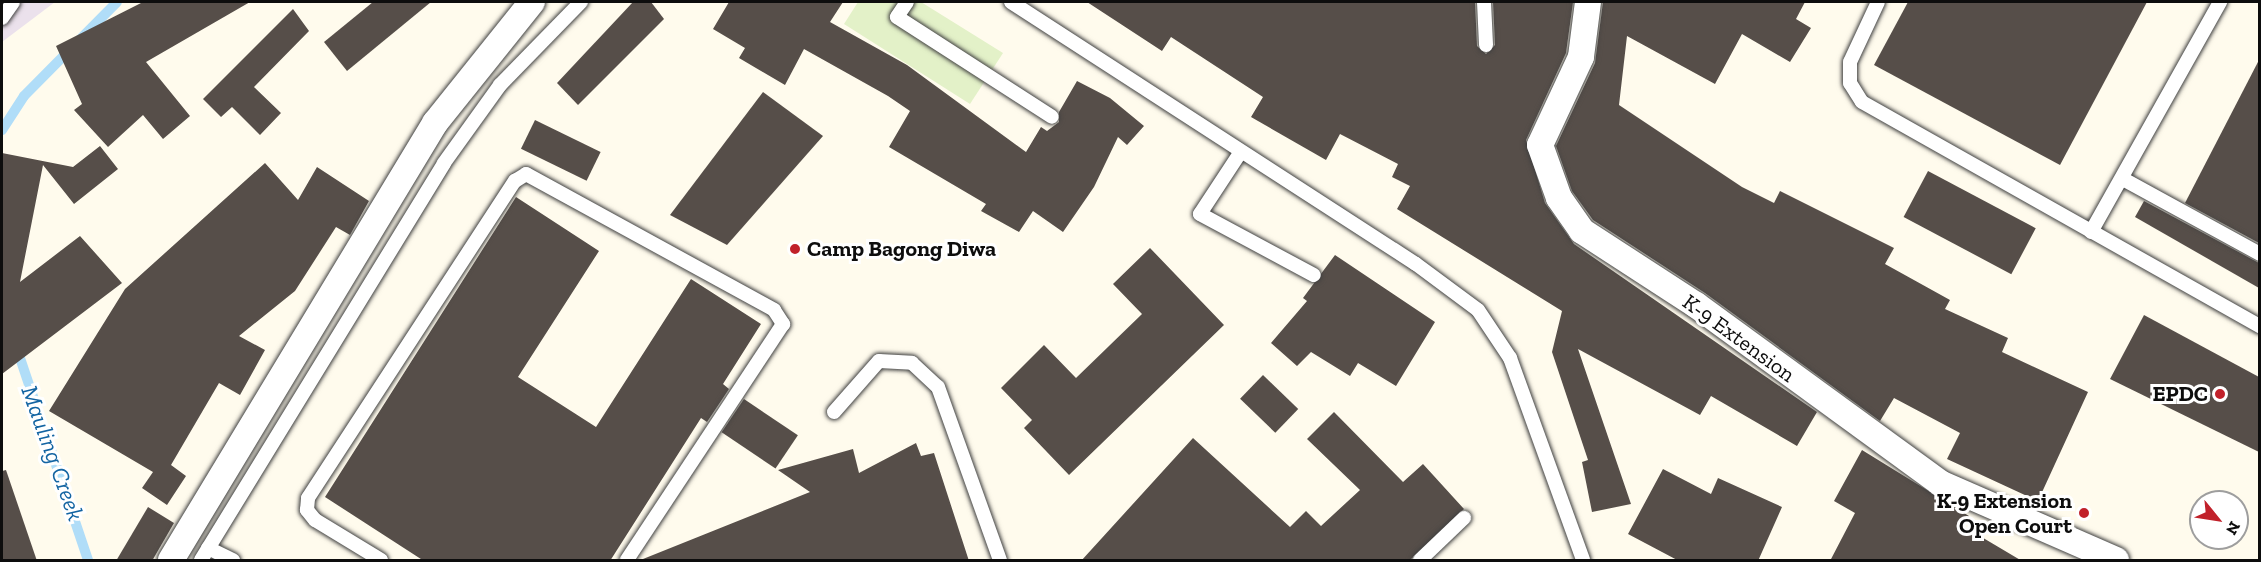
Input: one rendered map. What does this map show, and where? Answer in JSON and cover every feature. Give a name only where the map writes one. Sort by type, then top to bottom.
[{"type":"street","points":[[171,561],[435,123],[532,2]]},
{"type":"street","name":"K-9 Extension","points":[[1588,2],[1581,57],[1540,145],[1559,198],[1582,231],[1696,305],[1940,483],[2116,561]]},
{"type":"lane","points":[[2,18],[13,2]]},
{"type":"lane","points":[[233,561],[204,555],[444,163],[500,85],[581,2]]},
{"type":"lane","points":[[908,2],[897,17],[1052,117]]},
{"type":"lane","points":[[1011,2],[1240,153],[1416,264],[1478,310],[1510,358],[1583,561]]},
{"type":"lane","points":[[1484,2],[1486,45]]},
{"type":"lane","points":[[1878,2],[1850,62],[1850,83],[1862,102],[2259,326]]},
{"type":"lane","points":[[2091,232],[2123,179],[2220,2]]},
{"type":"lane","points":[[1240,153],[1200,214],[1314,275]]},
{"type":"lane","points":[[381,561],[315,520],[307,510],[308,498],[514,181],[526,174],[774,310],[783,324],[627,561]]},
{"type":"lane","points":[[2123,179],[2259,254]]},
{"type":"lane","points":[[834,412],[879,361],[912,363],[938,387],[1000,561]]},
{"type":"lane","points":[[1420,561],[1464,518]]},
{"type":"shaded area","points":[[2,2],[55,2],[2,42]]},
{"type":"green space","points":[[858,2],[921,2],[1003,53],[970,104],[844,24]]},
{"type":"building","points":[[143,2],[250,2],[146,62],[190,116],[163,139],[143,115],[108,147],[74,110],[82,104],[56,46]]},
{"type":"building","points":[[373,2],[431,2],[347,71],[324,42]]},
{"type":"building","points":[[633,2],[651,2],[664,19],[578,105],[557,83]]},
{"type":"building","points":[[729,2],[843,2],[830,22],[907,65],[1026,152],[1041,127],[1047,131],[1059,122],[1059,112],[1077,81],[1110,98],[1144,126],[1127,145],[1118,137],[1094,187],[1063,232],[1033,211],[1019,232],[981,211],[986,204],[889,147],[910,111],[888,96],[804,49],[785,85],[739,58],[745,48],[713,29]]},
{"type":"building","points":[[1087,2],[1475,2],[1477,46],[1486,54],[1495,45],[1493,2],[1573,2],[1566,53],[1526,140],[1545,203],[1574,244],[1817,412],[1797,446],[1711,396],[1700,415],[1578,349],[1631,504],[1592,512],[1582,462],[1588,460],[1552,352],[1562,311],[1397,209],[1410,186],[1392,177],[1398,164],[1340,134],[1326,160],[1251,117],[1263,97],[1171,37],[1162,51]]},
{"type":"building","points":[[1603,2],[1805,2],[1796,19],[1811,28],[1790,62],[1742,34],[1715,84],[1627,36],[1619,105],[1742,187],[1774,203],[1780,191],[1894,248],[1885,264],[1950,300],[1945,309],[2008,338],[2002,352],[2088,392],[2038,501],[1947,459],[1960,433],[1894,398],[1880,421],[1705,293],[1593,220],[1572,191],[1556,146],[1595,63]]},
{"type":"building","points":[[1908,2],[2147,2],[2060,165],[1874,65]]},
{"type":"building","points":[[293,9],[309,31],[254,87],[281,113],[260,135],[232,107],[221,117],[203,99]]},
{"type":"building","points":[[2259,60],[2259,243],[2185,203]]},
{"type":"building","points":[[763,92],[823,136],[727,245],[670,215]]},
{"type":"building","points":[[535,120],[601,152],[587,181],[521,149]]},
{"type":"building","points":[[100,146],[118,169],[74,204],[43,165],[20,282],[80,236],[122,283],[2,374],[2,153],[73,167]]},
{"type":"building","points":[[265,163],[298,200],[317,167],[369,201],[350,235],[336,227],[295,291],[239,336],[265,350],[240,395],[219,383],[171,465],[186,476],[167,505],[142,488],[153,472],[49,411],[125,289]]},
{"type":"building","points":[[1928,171],[2036,228],[2011,274],[1904,217]]},
{"type":"building","points":[[516,197],[599,251],[518,377],[596,427],[691,279],[761,324],[723,384],[729,389],[707,422],[701,418],[610,561],[424,561],[325,497]]},
{"type":"building","points":[[2144,201],[2259,263],[2259,288],[2135,217]]},
{"type":"building","points":[[1150,248],[1224,325],[1069,475],[1024,428],[1032,420],[1001,388],[1044,345],[1076,378],[1142,314],[1113,284]]},
{"type":"building","points":[[1335,255],[1435,322],[1396,386],[1358,363],[1350,376],[1311,352],[1297,366],[1271,343],[1307,301],[1303,298]]},
{"type":"building","points":[[2144,315],[2259,377],[2259,452],[2110,379]]},
{"type":"building","points":[[1263,375],[1298,409],[1275,433],[1240,399]]},
{"type":"building","points":[[744,399],[798,435],[776,469],[722,432]]},
{"type":"building","points":[[1334,412],[1403,482],[1423,464],[1464,509],[1409,561],[1081,561],[1193,438],[1290,527],[1306,511],[1321,526],[1360,490],[1307,439]]},
{"type":"building","points":[[916,443],[921,456],[934,453],[969,561],[638,561],[810,492],[778,470],[853,449],[859,473]]},
{"type":"building","points":[[1862,450],[1969,516],[1963,526],[2022,561],[1830,561],[1855,513],[1834,501]]},
{"type":"building","points":[[1663,469],[1711,494],[1718,478],[1782,507],[1758,561],[1679,561],[1628,534]]},
{"type":"building","points":[[6,470],[37,561],[2,561],[2,471]]},
{"type":"building","points":[[148,507],[174,523],[152,561],[116,561]]},
{"type":"waterway","name":"Mauling Creek","points":[[2,130],[24,96],[117,2]]},
{"type":"waterway","name":"Mauling Creek","points":[[17,349],[88,560]]},
{"type":"place","name":"Camp Bagong Diwa","points":[[795,249]]},
{"type":"place","name":"EPDC","points":[[2220,394]]},
{"type":"place","name":"K-9 Extension Open Court","points":[[2084,513]]}]
